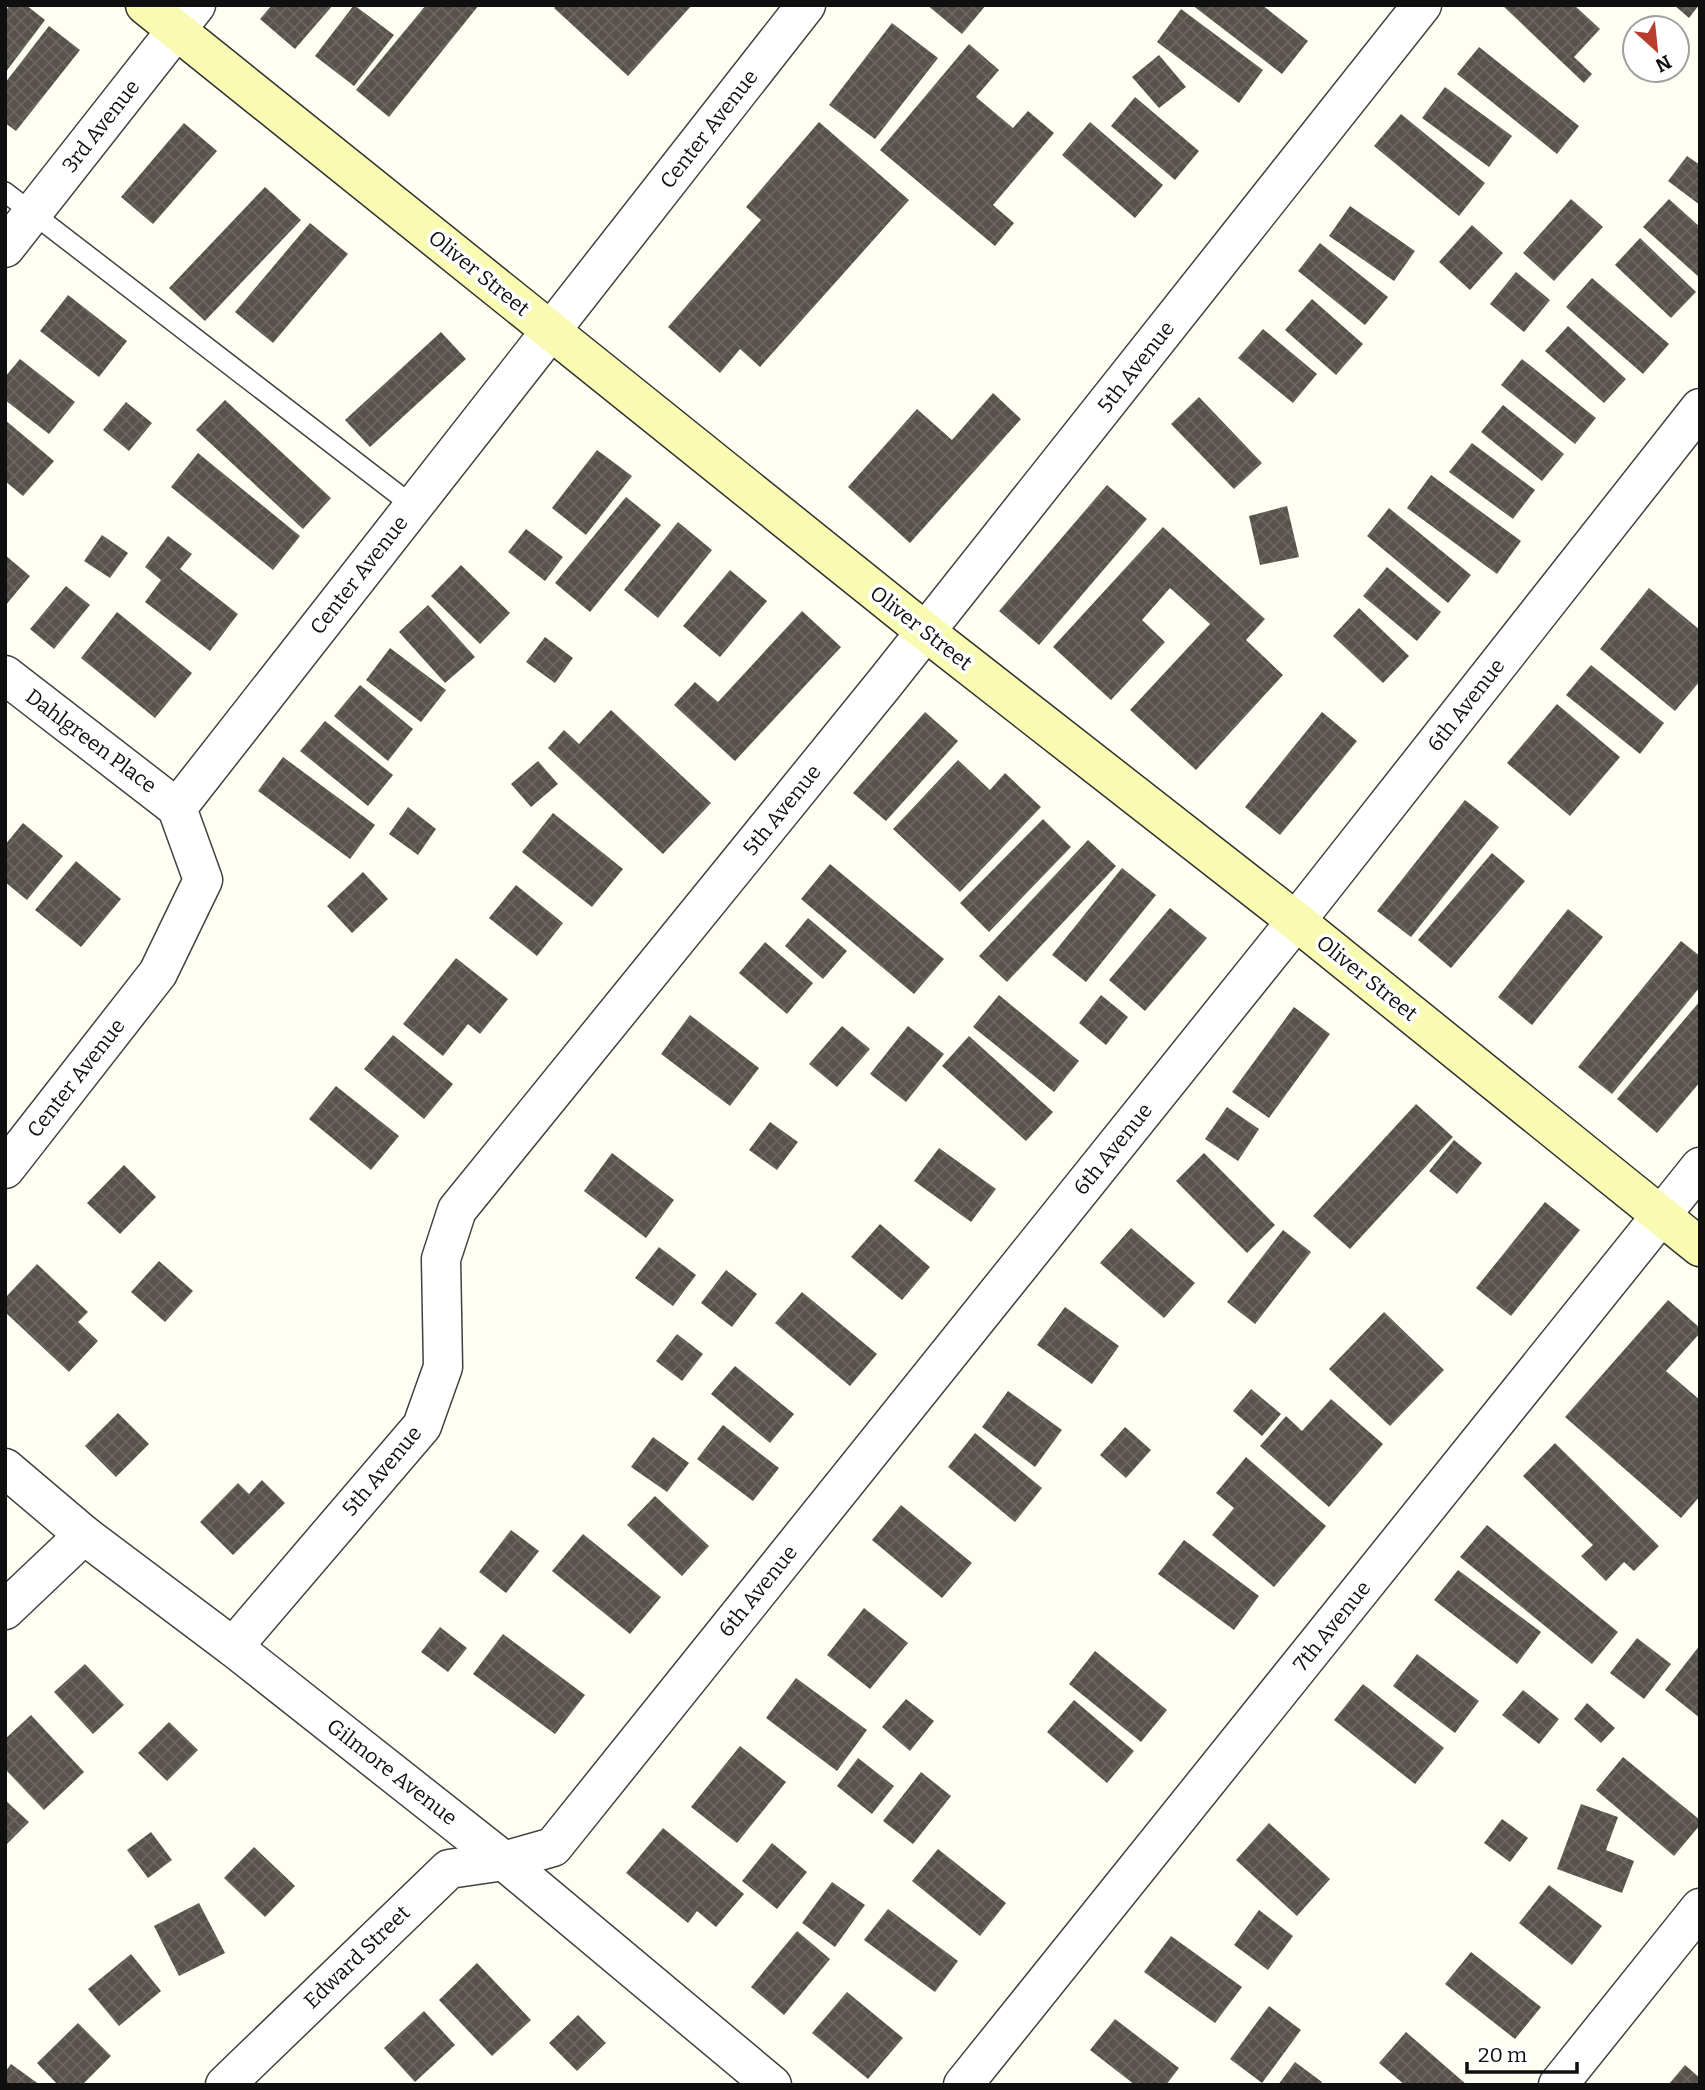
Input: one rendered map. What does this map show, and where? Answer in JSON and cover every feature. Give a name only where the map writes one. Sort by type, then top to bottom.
[{"type":"main road","name":"Oliver Street","points":[[145,5],[186,18],[550,331],[926,632],[1296,921],[1700,1247]]},
{"type":"street","name":"Center Avenue","points":[[5,1169],[158,973],[203,880],[177,807],[806,5]]},
{"type":"street","name":"5th Avenue","points":[[233,1647],[422,1426],[443,1367],[441,1259],[457,1210],[926,632],[1422,5]]},
{"type":"street","name":"3rd Avenue","points":[[5,248],[19,203],[186,18]]},
{"type":"street","name":"6th Avenue","points":[[504,1861],[553,1847],[1296,921],[1700,408]]},
{"type":"street","name":"Dahlgreen Place","points":[[5,676],[177,807]]},
{"type":"street","name":"7th Avenue","points":[[963,2085],[1700,1167]]},
{"type":"street","name":"Gilmore Avenue","points":[[5,1468],[84,1535],[233,1647],[504,1861],[772,2085]]},
{"type":"street","points":[[5,1610],[84,1535]]},
{"type":"street","name":"Edward Street","points":[[225,2085],[449,1869],[504,1861]]},
{"type":"street","points":[[1558,2085],[1700,1908]]},
{"type":"lane","points":[[19,203],[413,506]]},
{"type":"building","points":[[10,5],[26,5],[45,20],[5,73],[5,12]]},
{"type":"building","points":[[272,5],[333,5],[295,49],[260,19]]},
{"type":"building","points":[[354,5],[394,35],[354,86],[315,56]]},
{"type":"building","points":[[426,5],[479,5],[389,117],[356,90]]},
{"type":"building","points":[[557,5],[692,5],[628,76],[554,8]]},
{"type":"building","points":[[927,5],[986,5],[962,34]]},
{"type":"building","points":[[1192,5],[1262,5],[1308,41],[1282,74]]},
{"type":"building","points":[[1502,5],[1574,5],[1600,29],[1574,57],[1592,74],[1584,83]]},
{"type":"building","points":[[1674,5],[1699,5],[1691,15],[1684,14]]},
{"type":"building","points":[[1181,9],[1263,70],[1239,103],[1157,42]]},
{"type":"building","points":[[892,23],[938,58],[875,139],[829,105]]},
{"type":"building","points":[[49,26],[80,50],[16,131],[5,123],[5,83]]},
{"type":"building","points":[[969,44],[999,70],[976,97],[1013,128],[1028,111],[1054,133],[993,205],[1014,223],[995,246],[880,150]]},
{"type":"building","points":[[1479,47],[1579,126],[1557,154],[1457,74]]},
{"type":"building","points":[[1159,55],[1186,87],[1159,108],[1132,77]]},
{"type":"building","points":[[1445,87],[1512,136],[1489,167],[1422,118]]},
{"type":"building","points":[[1135,97],[1199,151],[1175,180],[1111,126]]},
{"type":"building","points":[[1401,114],[1485,183],[1459,216],[1374,146]]},
{"type":"building","points":[[819,122],[909,200],[760,367],[740,349],[720,373],[668,327],[761,220],[746,207]]},
{"type":"building","points":[[1090,122],[1163,185],[1135,218],[1062,155]]},
{"type":"building","points":[[184,123],[217,151],[153,224],[121,197]]},
{"type":"building","points":[[1687,156],[1700,165],[1700,205],[1668,181]]},
{"type":"building","points":[[265,187],[301,220],[205,321],[169,288]]},
{"type":"building","points":[[1571,199],[1603,227],[1554,281],[1523,253]]},
{"type":"building","points":[[1669,199],[1700,227],[1700,278],[1643,227]]},
{"type":"building","points":[[1350,206],[1415,251],[1394,281],[1329,236]]},
{"type":"building","points":[[310,223],[348,254],[273,343],[235,312]]},
{"type":"building","points":[[1472,225],[1503,253],[1470,290],[1439,262]]},
{"type":"building","points":[[1640,238],[1696,292],[1671,318],[1615,265]]},
{"type":"building","points":[[1320,243],[1388,297],[1365,325],[1298,271]]},
{"type":"building","points":[[1516,272],[1550,300],[1524,332],[1490,304]]},
{"type":"building","points":[[1592,278],[1669,344],[1643,374],[1566,307]]},
{"type":"building","points":[[68,295],[127,341],[99,377],[40,331]]},
{"type":"building","points":[[1312,299],[1363,344],[1336,375],[1285,330]]},
{"type":"building","points":[[1568,326],[1626,379],[1604,403],[1545,351]]},
{"type":"building","points":[[1263,329],[1317,374],[1293,403],[1238,358]]},
{"type":"building","points":[[441,332],[466,359],[370,447],[345,420]]},
{"type":"building","points":[[20,359],[75,402],[49,434],[5,400],[5,377]]},
{"type":"building","points":[[1522,359],[1596,418],[1575,444],[1501,385]]},
{"type":"building","points":[[993,393],[1021,419],[910,543],[848,487],[917,409],[952,440]]},
{"type":"building","points":[[1199,397],[1262,463],[1234,489],[1171,424]]},
{"type":"building","points":[[225,400],[331,498],[303,529],[196,430]]},
{"type":"building","points":[[126,402],[152,423],[129,451],[103,430]]},
{"type":"building","points":[[1503,405],[1564,454],[1542,481],[1481,432]]},
{"type":"building","points":[[5,420],[54,461],[23,496],[5,481]]},
{"type":"building","points":[[1472,443],[1535,490],[1513,519],[1449,472]]},
{"type":"building","points":[[597,450],[632,476],[586,535],[552,508]]},
{"type":"building","points":[[198,453],[300,536],[273,570],[171,487]]},
{"type":"building","points":[[1431,475],[1521,541],[1497,574],[1407,508]]},
{"type":"building","points":[[1107,485],[1147,519],[1039,645],[999,611]]},
{"type":"building","points":[[626,497],[661,525],[590,612],[555,583]]},
{"type":"building","points":[[1287,506],[1299,557],[1260,565],[1249,516]]},
{"type":"building","points":[[1389,508],[1471,575],[1448,603],[1367,536]]},
{"type":"building","points":[[678,522],[712,550],[658,618],[624,590]]},
{"type":"building","points":[[1163,527],[1265,619],[1246,640],[1283,675],[1196,770],[1130,710],[1210,624],[1170,588],[1142,620],[1165,642],[1111,700],[1053,647]]},
{"type":"building","points":[[526,529],[563,557],[545,581],[508,552]]},
{"type":"building","points":[[102,535],[128,553],[110,578],[84,561]]},
{"type":"building","points":[[168,536],[192,554],[180,569],[238,614],[210,651],[145,602],[161,580],[145,567]]},
{"type":"building","points":[[5,555],[30,576],[5,606]]},
{"type":"building","points":[[461,565],[510,613],[480,644],[431,596]]},
{"type":"building","points":[[1387,567],[1441,612],[1417,641],[1363,596]]},
{"type":"building","points":[[730,570],[767,601],[720,657],[683,626]]},
{"type":"building","points":[[66,586],[90,605],[54,649],[30,629]]},
{"type":"building","points":[[1649,588],[1700,630],[1700,681],[1675,711],[1600,649]]},
{"type":"building","points":[[428,605],[475,657],[445,683],[399,632]]},
{"type":"building","points":[[1359,608],[1409,656],[1383,683],[1333,636]]},
{"type":"building","points":[[802,611],[841,647],[735,761],[674,705],[695,682],[718,702]]},
{"type":"building","points":[[117,612],[192,673],[155,718],[81,658]]},
{"type":"building","points":[[545,637],[573,658],[555,683],[526,662]]},
{"type":"building","points":[[390,648],[446,690],[421,722],[366,680]]},
{"type":"building","points":[[1591,665],[1664,723],[1640,754],[1566,695]]},
{"type":"building","points":[[360,685],[413,729],[388,761],[334,716]]},
{"type":"building","points":[[1557,704],[1620,757],[1570,816],[1507,763]]},
{"type":"building","points":[[611,710],[711,803],[663,854],[548,748],[564,730],[579,744]]},
{"type":"building","points":[[925,712],[958,741],[886,821],[853,793]]},
{"type":"building","points":[[1322,712],[1357,741],[1280,835],[1245,807]]},
{"type":"building","points":[[325,721],[393,775],[368,806],[300,751]]},
{"type":"building","points":[[283,757],[375,825],[350,859],[258,791]]},
{"type":"building","points":[[958,760],[990,790],[1005,773],[1041,807],[960,892],[893,829]]},
{"type":"building","points":[[538,761],[558,784],[531,807],[511,784]]},
{"type":"building","points":[[1465,800],[1499,827],[1411,937],[1377,911]]},
{"type":"building","points":[[408,807],[436,829],[418,855],[389,834]]},
{"type":"building","points":[[553,813],[623,869],[592,907],[522,852]]},
{"type":"building","points":[[1043,819],[1071,847],[989,932],[960,903]]},
{"type":"building","points":[[23,823],[63,856],[27,900],[5,882],[5,845]]},
{"type":"building","points":[[1088,840],[1116,866],[1007,982],[979,956]]},
{"type":"building","points":[[1492,853],[1525,881],[1451,968],[1418,940]]},
{"type":"building","points":[[76,861],[121,899],[81,947],[35,910]]},
{"type":"building","points":[[830,864],[944,959],[914,994],[801,899]]},
{"type":"building","points":[[1122,868],[1156,895],[1086,982],[1052,955]]},
{"type":"building","points":[[363,872],[388,899],[352,933],[327,906]]},
{"type":"building","points":[[516,885],[563,923],[537,956],[489,918]]},
{"type":"building","points":[[1170,908],[1207,938],[1145,1011],[1109,980]]},
{"type":"building","points":[[1568,909],[1603,937],[1532,1025],[1498,997]]},
{"type":"building","points":[[808,918],[847,951],[823,979],[785,946]]},
{"type":"building","points":[[1681,941],[1700,956],[1700,987],[1612,1094],[1578,1067]]},
{"type":"building","points":[[765,942],[813,983],[787,1014],[739,973]]},
{"type":"building","points":[[456,958],[508,999],[480,1034],[468,1024],[443,1056],[403,1024]]},
{"type":"building","points":[[999,995],[1079,1061],[1054,1092],[973,1027]]},
{"type":"building","points":[[1101,995],[1128,1017],[1106,1045],[1079,1023]]},
{"type":"building","points":[[1700,1001],[1700,1082],[1657,1133],[1617,1099]]},
{"type":"building","points":[[1294,1007],[1330,1034],[1269,1118],[1232,1092]]},
{"type":"building","points":[[690,1015],[759,1068],[730,1106],[661,1054]]},
{"type":"building","points":[[842,1026],[870,1049],[837,1087],[809,1064]]},
{"type":"building","points":[[908,1026],[944,1054],[906,1102],[870,1074]]},
{"type":"building","points":[[393,1035],[453,1084],[424,1119],[364,1069]]},
{"type":"building","points":[[969,1036],[1053,1112],[1026,1141],[942,1066]]},
{"type":"building","points":[[336,1086],[399,1136],[371,1170],[309,1119]]},
{"type":"building","points":[[1416,1104],[1453,1137],[1350,1249],[1313,1216]]},
{"type":"building","points":[[1227,1107],[1259,1129],[1238,1161],[1205,1139]]},
{"type":"building","points":[[770,1122],[798,1142],[777,1170],[749,1150]]},
{"type":"building","points":[[1454,1140],[1482,1163],[1457,1194],[1429,1171]]},
{"type":"building","points":[[939,1148],[996,1189],[971,1222],[914,1181]]},
{"type":"building","points":[[612,1153],[674,1200],[646,1238],[584,1191]]},
{"type":"building","points":[[1204,1153],[1275,1225],[1247,1253],[1176,1181]]},
{"type":"building","points":[[124,1165],[156,1197],[120,1234],[87,1203]]},
{"type":"building","points":[[1545,1202],[1580,1230],[1511,1316],[1476,1288]]},
{"type":"building","points":[[880,1224],[930,1267],[902,1300],[851,1257]]},
{"type":"building","points":[[1131,1228],[1195,1283],[1164,1318],[1100,1263]]},
{"type":"building","points":[[1283,1230],[1311,1252],[1255,1324],[1227,1302]]},
{"type":"building","points":[[659,1247],[696,1275],[673,1306],[635,1278]]},
{"type":"building","points":[[159,1261],[193,1291],[165,1322],[131,1292]]},
{"type":"building","points":[[37,1264],[88,1312],[78,1322],[98,1341],[69,1372],[5,1312],[5,1298]]},
{"type":"building","points":[[726,1270],[757,1294],[732,1327],[701,1303]]},
{"type":"building","points":[[802,1292],[877,1354],[850,1386],[775,1323]]},
{"type":"building","points":[[1668,1300],[1700,1328],[1700,1333],[1666,1371],[1700,1400],[1700,1496],[1681,1518],[1565,1417]]},
{"type":"building","points":[[1065,1307],[1119,1346],[1092,1384],[1037,1345]]},
{"type":"building","points":[[1384,1312],[1444,1370],[1390,1426],[1329,1369]]},
{"type":"building","points":[[677,1334],[703,1354],[682,1381],[656,1361]]},
{"type":"building","points":[[735,1366],[794,1414],[770,1443],[711,1394]]},
{"type":"building","points":[[1251,1389],[1281,1414],[1262,1436],[1233,1411]]},
{"type":"building","points":[[1008,1391],[1062,1430],[1035,1467],[982,1427]]},
{"type":"building","points":[[1331,1399],[1383,1444],[1329,1507],[1260,1446],[1286,1416],[1302,1431]]},
{"type":"building","points":[[118,1413],[149,1444],[116,1477],[85,1446]]},
{"type":"building","points":[[723,1425],[779,1468],[753,1501],[697,1459]]},
{"type":"building","points":[[1125,1427],[1151,1450],[1126,1478],[1100,1455]]},
{"type":"building","points":[[975,1433],[1042,1488],[1015,1522],[948,1467]]},
{"type":"building","points":[[653,1437],[689,1463],[667,1492],[631,1467]]},
{"type":"building","points":[[1555,1443],[1659,1546],[1634,1571],[1624,1562],[1606,1581],[1581,1556],[1593,1545],[1523,1476]]},
{"type":"building","points":[[1246,1457],[1326,1526],[1274,1587],[1212,1535],[1234,1508],[1216,1493]]},
{"type":"building","points":[[262,1480],[285,1503],[233,1555],[200,1522],[238,1483],[249,1494]]},
{"type":"building","points":[[655,1496],[709,1546],[682,1576],[627,1525]]},
{"type":"building","points":[[901,1505],[972,1563],[942,1598],[872,1540]]},
{"type":"building","points":[[1487,1525],[1618,1632],[1592,1664],[1460,1557]]},
{"type":"building","points":[[511,1530],[539,1551],[506,1593],[479,1572]]},
{"type":"building","points":[[583,1534],[661,1597],[630,1634],[552,1571]]},
{"type":"building","points":[[1184,1540],[1259,1596],[1234,1630],[1158,1574]]},
{"type":"building","points":[[1458,1570],[1541,1632],[1517,1664],[1434,1600]]},
{"type":"building","points":[[864,1608],[908,1643],[870,1689],[827,1655]]},
{"type":"building","points":[[440,1627],[467,1648],[448,1672],[421,1652]]},
{"type":"building","points":[[503,1634],[585,1695],[555,1734],[473,1674]]},
{"type":"building","points":[[1637,1638],[1671,1664],[1644,1699],[1610,1673]]},
{"type":"building","points":[[1700,1645],[1700,1718],[1665,1690]]},
{"type":"building","points":[[1095,1651],[1167,1710],[1141,1742],[1069,1684]]},
{"type":"building","points":[[1417,1654],[1479,1701],[1455,1733],[1393,1686]]},
{"type":"building","points":[[85,1664],[124,1705],[93,1734],[54,1692]]},
{"type":"building","points":[[796,1678],[867,1730],[837,1771],[766,1718]]},
{"type":"building","points":[[1363,1684],[1444,1748],[1415,1784],[1334,1720]]},
{"type":"building","points":[[1523,1690],[1559,1719],[1539,1744],[1502,1715]]},
{"type":"building","points":[[906,1699],[934,1721],[910,1751],[882,1727]]},
{"type":"building","points":[[1074,1700],[1134,1751],[1107,1783],[1047,1732]]},
{"type":"building","points":[[1587,1703],[1615,1728],[1601,1743],[1574,1719]]},
{"type":"building","points":[[31,1715],[84,1772],[44,1810],[5,1769],[5,1739]]},
{"type":"building","points":[[169,1722],[198,1750],[167,1781],[138,1753]]},
{"type":"building","points":[[740,1746],[786,1782],[737,1843],[691,1807]]},
{"type":"building","points":[[1623,1757],[1700,1820],[1700,1825],[1674,1856],[1596,1790]]},
{"type":"building","points":[[858,1758],[894,1786],[872,1814],[837,1786]]},
{"type":"building","points":[[921,1772],[951,1796],[913,1844],[883,1821]]},
{"type":"building","points":[[5,1800],[29,1822],[5,1846]]},
{"type":"building","points":[[1581,1804],[1618,1817],[1606,1850],[1634,1861],[1622,1893],[1557,1869]]},
{"type":"building","points":[[1502,1819],[1528,1838],[1510,1862],[1484,1843]]},
{"type":"building","points":[[1269,1823],[1330,1879],[1297,1916],[1236,1860]]},
{"type":"building","points":[[663,1828],[744,1894],[716,1927],[697,1911],[688,1923],[626,1873]]},
{"type":"building","points":[[151,1832],[172,1860],[148,1878],[127,1850]]},
{"type":"building","points":[[772,1843],[807,1872],[777,1909],[742,1881]]},
{"type":"building","points":[[254,1847],[295,1886],[265,1917],[224,1878]]},
{"type":"building","points":[[938,1849],[1006,1903],[980,1936],[912,1881]]},
{"type":"building","points":[[832,1882],[865,1905],[835,1947],[802,1923]]},
{"type":"building","points":[[1549,1885],[1602,1926],[1572,1965],[1519,1923]]},
{"type":"building","points":[[199,1903],[225,1953],[179,1976],[154,1926]]},
{"type":"building","points":[[888,1909],[958,1961],[935,1992],[864,1940]]},
{"type":"building","points":[[1259,1910],[1293,1936],[1268,1970],[1234,1945]]},
{"type":"building","points":[[797,1931],[830,1959],[784,2015],[751,1987]]},
{"type":"building","points":[[1171,1936],[1242,1987],[1215,2023],[1144,1972]]},
{"type":"building","points":[[1471,1952],[1541,2007],[1515,2039],[1445,1984]]},
{"type":"building","points":[[131,1954],[161,1991],[119,2026],[88,1989]]},
{"type":"building","points":[[477,1963],[531,2020],[492,2056],[439,2000]]},
{"type":"building","points":[[847,1992],[903,2038],[868,2079],[812,2033]]},
{"type":"building","points":[[1269,2006],[1301,2030],[1262,2083],[1230,2059]]},
{"type":"building","points":[[424,2011],[455,2045],[415,2082],[384,2048]]},
{"type":"building","points":[[578,2015],[606,2043],[577,2071],[549,2043]]},
{"type":"building","points":[[1115,2019],[1179,2068],[1166,2085],[1135,2085],[1090,2050]]},
{"type":"building","points":[[78,2023],[111,2056],[82,2085],[58,2085],[37,2063]]},
{"type":"building","points":[[1406,2032],[1467,2085],[1405,2085],[1379,2063]]},
{"type":"building","points":[[1295,2062],[1322,2082],[1320,2085],[1278,2085]]},
{"type":"building","points":[[11,2064],[40,2085],[5,2085],[5,2072]]},
{"type":"building","points":[[1685,2065],[1700,2078],[1700,2085],[1668,2085]]}]
